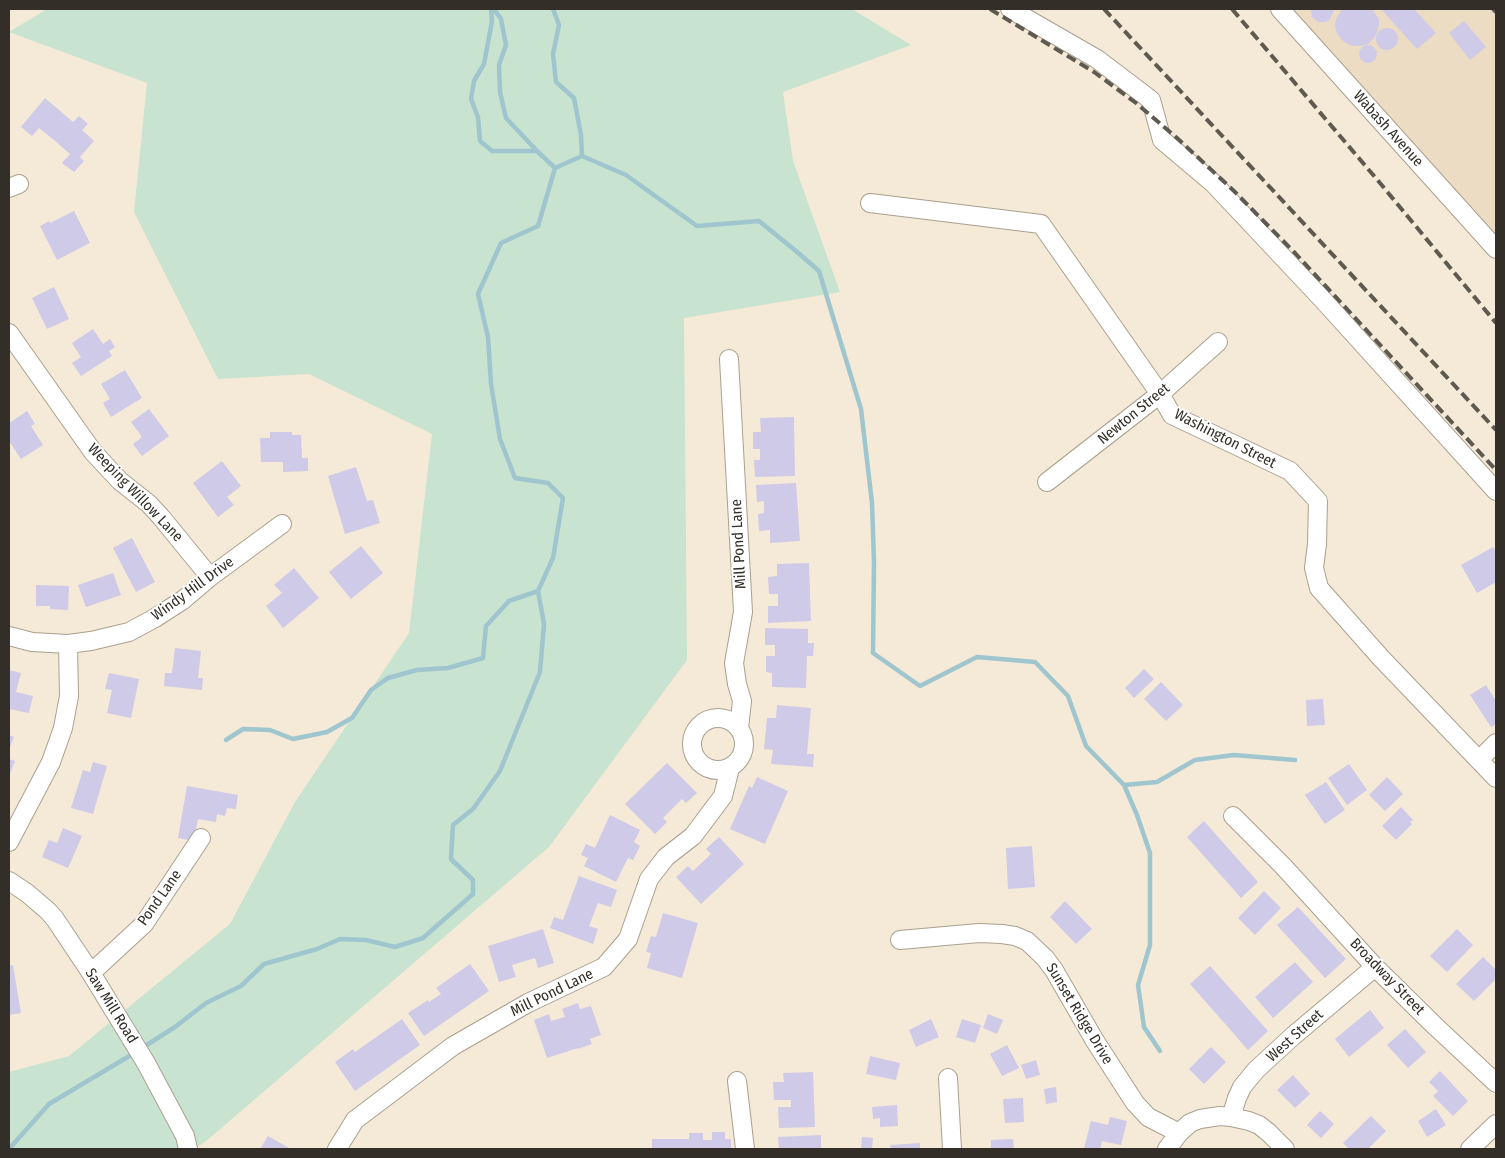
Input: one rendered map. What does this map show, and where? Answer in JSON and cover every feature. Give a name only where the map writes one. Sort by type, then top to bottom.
[{"type":"street","points":[[1010,9],[1097,59],[1151,100],[1162,140],[1213,183],[1323,300],[1496,491]]},
{"type":"street","name":"Wabash Avenue","points":[[1280,9],[1496,249]]},
{"type":"street","name":"Washington Street","points":[[870,202],[1041,224],[1172,414],[1290,471],[1318,501],[1317,544],[1314,568],[1319,588],[1381,658],[1496,778]]},
{"type":"street","name":"Weeping Willow Lane","points":[[9,333],[93,452],[120,480],[149,504],[210,577]]},
{"type":"street","name":"Newton Street","points":[[1047,482],[1160,394],[1218,342]]},
{"type":"street","name":"Mill Pond Lane","points":[[337,1149],[355,1120],[453,1046],[528,1003],[604,967],[628,939],[649,879],[666,857],[693,836],[723,796],[730,768],[741,757],[745,742],[739,728],[742,701],[734,663],[744,612],[729,359]]},
{"type":"street","name":"Windy Hill Drive","points":[[9,636],[32,642],[68,644],[98,640],[129,632],[183,600],[210,577],[282,524]]},
{"type":"street","points":[[9,842],[51,762],[63,728],[69,696],[68,644]]},
{"type":"street","points":[[730,768],[713,770],[705,768],[694,755],[692,738],[695,730],[708,719],[725,718],[739,728]]},
{"type":"street","points":[[1479,760],[1496,743]]},
{"type":"street","name":"Broadway Street","points":[[1233,816],[1283,866],[1375,967],[1496,1083]]},
{"type":"street","name":"Pond Lane","points":[[91,973],[144,924],[201,838]]},
{"type":"street","name":"Saw Mill Road","points":[[9,881],[27,893],[55,919],[132,1037],[185,1136],[188,1149]]},
{"type":"street","name":"Sunset Ridge Drive","points":[[900,940],[979,933],[1015,936],[1027,941],[1046,958],[1054,970],[1095,1041],[1135,1103],[1148,1116],[1184,1128]]},
{"type":"street","name":"West Street","points":[[1231,1117],[1242,1087],[1256,1070],[1375,967]]},
{"type":"street","points":[[948,1078],[952,1149]]},
{"type":"street","points":[[737,1081],[745,1149]]},
{"type":"street","points":[[1167,1149],[1184,1128],[1210,1117],[1231,1117],[1249,1120],[1268,1132],[1285,1149]]},
{"type":"street","points":[[1470,1149],[1496,1124]]},
{"type":"shaded area","points":[[1292,9],[1496,9],[1496,236]]},
{"type":"green space","points":[[47,9],[852,9],[911,45],[783,92],[793,161],[840,292],[684,318],[687,660],[549,847],[205,1142],[194,1149],[9,1149],[9,1072],[69,1056],[230,924],[295,802],[409,633],[432,434],[309,374],[218,379],[134,212],[147,83],[9,32]]},
{"type":"building","points":[[1311,9],[1334,9],[1329,20],[1318,22],[1312,17]]},
{"type":"building","points":[[1342,9],[1372,9],[1379,19],[1379,26],[1377,33],[1368,44],[1354,46],[1347,44],[1341,39],[1335,26],[1336,19]]},
{"type":"building","points":[[1381,9],[1414,9],[1436,33],[1417,49]]},
{"type":"building","points":[[1464,21],[1486,47],[1470,60],[1449,33]]},
{"type":"building","points":[[1387,28],[1395,31],[1398,39],[1395,47],[1387,50],[1379,47],[1376,39],[1379,31]]},
{"type":"building","points":[[1368,45],[1374,48],[1377,54],[1374,60],[1368,63],[1362,60],[1359,54],[1362,48]]},
{"type":"building","points":[[45,98],[73,122],[79,116],[88,124],[82,130],[94,141],[80,157],[84,161],[74,172],[62,163],[70,154],[54,140],[39,128],[32,136],[21,127]]},
{"type":"building","points":[[74,211],[90,243],[57,260],[40,226]]},
{"type":"building","points":[[54,287],[69,319],[47,329],[32,298]]},
{"type":"building","points":[[93,329],[103,344],[110,339],[115,347],[109,351],[112,356],[81,376],[72,363],[81,357],[72,343]]},
{"type":"building","points":[[125,370],[142,398],[111,417],[103,403],[110,399],[101,384]]},
{"type":"building","points":[[149,409],[169,436],[142,456],[133,444],[142,437],[131,422]]},
{"type":"building","points":[[27,411],[35,424],[31,426],[43,445],[21,459],[9,441],[9,423]]},
{"type":"building","points":[[794,417],[795,476],[755,477],[754,460],[760,460],[760,449],[753,449],[753,432],[761,432],[760,418]]},
{"type":"building","points":[[270,432],[292,432],[292,435],[301,435],[302,458],[308,458],[308,471],[283,472],[283,462],[261,462],[260,438],[270,438]]},
{"type":"building","points":[[222,461],[241,486],[227,497],[234,505],[218,517],[193,483]]},
{"type":"building","points":[[356,467],[367,501],[373,500],[380,523],[345,534],[328,476]]},
{"type":"building","points":[[796,483],[800,541],[770,543],[770,530],[759,531],[758,514],[764,513],[764,501],[757,502],[756,485]]},
{"type":"building","points":[[132,538],[155,582],[136,592],[113,548]]},
{"type":"building","points":[[361,546],[383,573],[351,599],[329,572]]},
{"type":"building","points":[[1493,547],[1496,552],[1496,582],[1477,593],[1461,565]]},
{"type":"building","points":[[809,563],[811,621],[768,623],[768,606],[778,606],[778,594],[769,594],[768,577],[777,576],[777,564]]},
{"type":"building","points":[[294,568],[319,598],[283,628],[266,606],[282,593],[274,585]]},
{"type":"building","points":[[113,573],[121,595],[86,607],[78,585]]},
{"type":"building","points":[[36,585],[69,586],[68,610],[50,609],[50,606],[36,606]]},
{"type":"building","points":[[765,628],[808,629],[808,643],[814,643],[813,656],[807,656],[806,688],[772,687],[772,673],[766,672],[766,656],[775,656],[775,645],[765,645]]},
{"type":"building","points":[[175,648],[201,651],[198,678],[203,678],[202,690],[164,686],[165,673],[172,673]]},
{"type":"building","points":[[1144,669],[1154,679],[1134,698],[1125,688]]},
{"type":"building","points":[[9,670],[21,673],[16,692],[33,696],[29,713],[9,709]]},
{"type":"building","points":[[109,673],[139,679],[131,718],[107,713],[112,690],[105,689]]},
{"type":"building","points":[[1161,682],[1183,705],[1166,721],[1144,699]]},
{"type":"building","points":[[1486,685],[1496,701],[1496,724],[1491,727],[1470,695]]},
{"type":"building","points":[[1323,699],[1325,725],[1307,726],[1306,700]]},
{"type":"building","points":[[777,705],[811,708],[807,754],[814,754],[813,767],[771,764],[773,750],[764,749],[767,718],[776,718]]},
{"type":"building","points":[[9,735],[14,737],[9,750]]},
{"type":"building","points":[[9,759],[15,761],[9,776]]},
{"type":"building","points":[[93,762],[107,766],[93,814],[71,808],[83,770],[90,772]]},
{"type":"building","points":[[667,763],[697,793],[686,803],[682,799],[663,818],[667,822],[655,834],[625,804]]},
{"type":"building","points":[[1349,764],[1367,790],[1347,805],[1328,778]]},
{"type":"building","points":[[757,777],[788,791],[765,844],[730,829],[749,786],[752,788]]},
{"type":"building","points":[[1387,777],[1403,794],[1385,811],[1369,795]]},
{"type":"building","points":[[1326,782],[1345,810],[1325,824],[1305,795]]},
{"type":"building","points":[[187,786],[238,795],[236,809],[227,808],[225,816],[217,814],[216,822],[198,819],[194,841],[178,838]]},
{"type":"building","points":[[1401,807],[1413,820],[1410,822],[1412,824],[1396,840],[1382,826]]},
{"type":"building","points":[[610,815],[640,830],[634,842],[640,846],[633,860],[628,858],[616,882],[584,866],[588,858],[581,855],[586,844],[595,848]]},
{"type":"building","points":[[1204,821],[1258,882],[1241,898],[1187,837]]},
{"type":"building","points":[[63,828],[82,836],[68,868],[42,857],[49,840],[57,843]]},
{"type":"building","points":[[719,837],[744,864],[701,904],[676,877],[688,866],[693,871],[711,854],[706,849]]},
{"type":"building","points":[[1032,846],[1035,887],[1008,889],[1006,848]]},
{"type":"building","points":[[579,876],[617,890],[611,907],[598,903],[589,926],[598,929],[593,944],[550,928],[554,917],[563,920]]},
{"type":"building","points":[[1264,891],[1281,908],[1255,935],[1238,918]]},
{"type":"building","points":[[1065,901],[1092,929],[1076,944],[1050,917]]},
{"type":"building","points":[[1298,907],[1346,959],[1325,978],[1277,925]]},
{"type":"building","points":[[663,913],[698,923],[682,978],[647,968],[651,953],[646,952],[651,936],[656,937]]},
{"type":"building","points":[[543,929],[554,963],[538,968],[535,958],[512,965],[516,977],[499,982],[488,946]]},
{"type":"building","points":[[1457,929],[1473,945],[1447,972],[1430,956]]},
{"type":"building","points":[[1483,957],[1496,970],[1496,979],[1474,1001],[1456,984]]},
{"type":"building","points":[[1295,962],[1313,982],[1273,1018],[1255,997]]},
{"type":"building","points":[[470,964],[489,991],[424,1036],[408,1013],[441,994],[436,988]]},
{"type":"building","points":[[13,965],[21,1013],[9,1015],[9,966]]},
{"type":"building","points":[[1210,966],[1268,1031],[1248,1050],[1190,984]]},
{"type":"building","points":[[578,1003],[580,1009],[591,1006],[601,1035],[590,1039],[592,1044],[547,1058],[534,1020],[549,1014],[551,1021],[565,1017],[562,1009]]},
{"type":"building","points":[[1370,1010],[1384,1028],[1349,1057],[1335,1039]]},
{"type":"building","points":[[988,1014],[1003,1020],[997,1034],[983,1028]]},
{"type":"building","points":[[402,1019],[420,1045],[355,1091],[335,1062],[353,1049],[355,1052]]},
{"type":"building","points":[[931,1019],[939,1037],[916,1047],[909,1030]]},
{"type":"building","points":[[962,1019],[981,1025],[975,1043],[956,1037]]},
{"type":"building","points":[[1405,1029],[1426,1052],[1408,1068],[1387,1045]]},
{"type":"building","points":[[1007,1045],[1019,1068],[1002,1076],[990,1054]]},
{"type":"building","points":[[1211,1047],[1226,1062],[1204,1084],[1189,1069]]},
{"type":"building","points":[[870,1056],[900,1063],[896,1080],[866,1074]]},
{"type":"building","points":[[1036,1060],[1040,1075],[1026,1079],[1021,1065]]},
{"type":"building","points":[[1440,1071],[1468,1101],[1453,1116],[1433,1096],[1438,1091],[1429,1082]]},
{"type":"building","points":[[813,1072],[815,1127],[779,1128],[778,1107],[791,1107],[791,1100],[774,1100],[773,1082],[784,1082],[783,1073]]},
{"type":"building","points":[[1293,1075],[1310,1094],[1295,1108],[1277,1090]]},
{"type":"building","points":[[1056,1087],[1057,1102],[1046,1104],[1044,1089]]},
{"type":"building","points":[[1023,1098],[1024,1122],[1005,1123],[1003,1099]]},
{"type":"building","points":[[897,1105],[898,1126],[880,1127],[880,1118],[873,1119],[872,1107]]},
{"type":"building","points":[[1436,1109],[1446,1125],[1427,1137],[1418,1121]]},
{"type":"building","points":[[1320,1111],[1334,1124],[1321,1138],[1307,1125]]},
{"type":"building","points":[[1371,1116],[1386,1131],[1368,1149],[1349,1149],[1343,1143]]},
{"type":"building","points":[[1110,1117],[1127,1121],[1121,1145],[1102,1141],[1100,1149],[1084,1148],[1091,1121],[1108,1125]]},
{"type":"building","points":[[712,1132],[725,1132],[725,1139],[731,1139],[731,1149],[652,1149],[652,1139],[689,1139],[689,1133],[703,1133],[703,1140],[712,1140]]},
{"type":"building","points":[[821,1135],[821,1149],[779,1149],[778,1137]]},
{"type":"building","points":[[268,1136],[291,1149],[260,1149]]},
{"type":"building","points":[[862,1137],[873,1138],[872,1149],[861,1149]]},
{"type":"building","points":[[1013,1139],[1014,1149],[991,1149],[991,1140]]},
{"type":"building","points":[[920,1143],[920,1149],[891,1149],[890,1145]]},
{"type":"waterway","points":[[491,9],[492,21],[484,64],[474,81],[471,99],[478,117],[480,141],[492,151],[537,151],[555,168]]},
{"type":"waterway","points":[[491,9],[501,19],[506,45],[499,65],[500,92],[506,118],[537,151]]},
{"type":"waterway","points":[[142,1048],[175,1027],[206,1003],[241,986],[264,964],[317,949],[340,939],[366,940],[395,947],[423,938],[473,894],[473,880],[451,859],[453,825],[473,809],[500,771],[540,672],[544,624],[538,591],[553,558],[563,498],[548,483],[515,478],[500,439],[491,384],[488,337],[478,294],[501,243],[538,226],[555,168],[582,156],[581,135],[574,98],[556,82],[553,54],[559,25],[553,9]]},
{"type":"waterway","points":[[582,156],[626,175],[697,226],[759,221],[819,271],[861,409],[872,503],[874,562],[873,653],[920,686],[977,657],[1035,662],[1068,696],[1086,746],[1124,785],[1157,782],[1195,760],[1234,755],[1295,760]]},
{"type":"waterway","points":[[226,740],[243,729],[270,730],[293,739],[327,732],[352,718],[371,690],[388,678],[417,670],[448,668],[483,658],[486,626],[509,601],[538,591]]},
{"type":"waterway","points":[[1124,785],[1150,853],[1150,945],[1138,985],[1144,1027],[1160,1051]]},
{"type":"waterway","points":[[9,1149],[49,1104],[136,1052]]},
{"type":"railway","points":[[990,9],[1094,72],[1136,103],[1177,138],[1234,191],[1295,253],[1496,470]]},
{"type":"railway","points":[[1104,9],[1496,430]]},
{"type":"railway","points":[[1232,9],[1496,323]]},
{"type":"railway","points":[[1493,9],[1496,12]]}]
